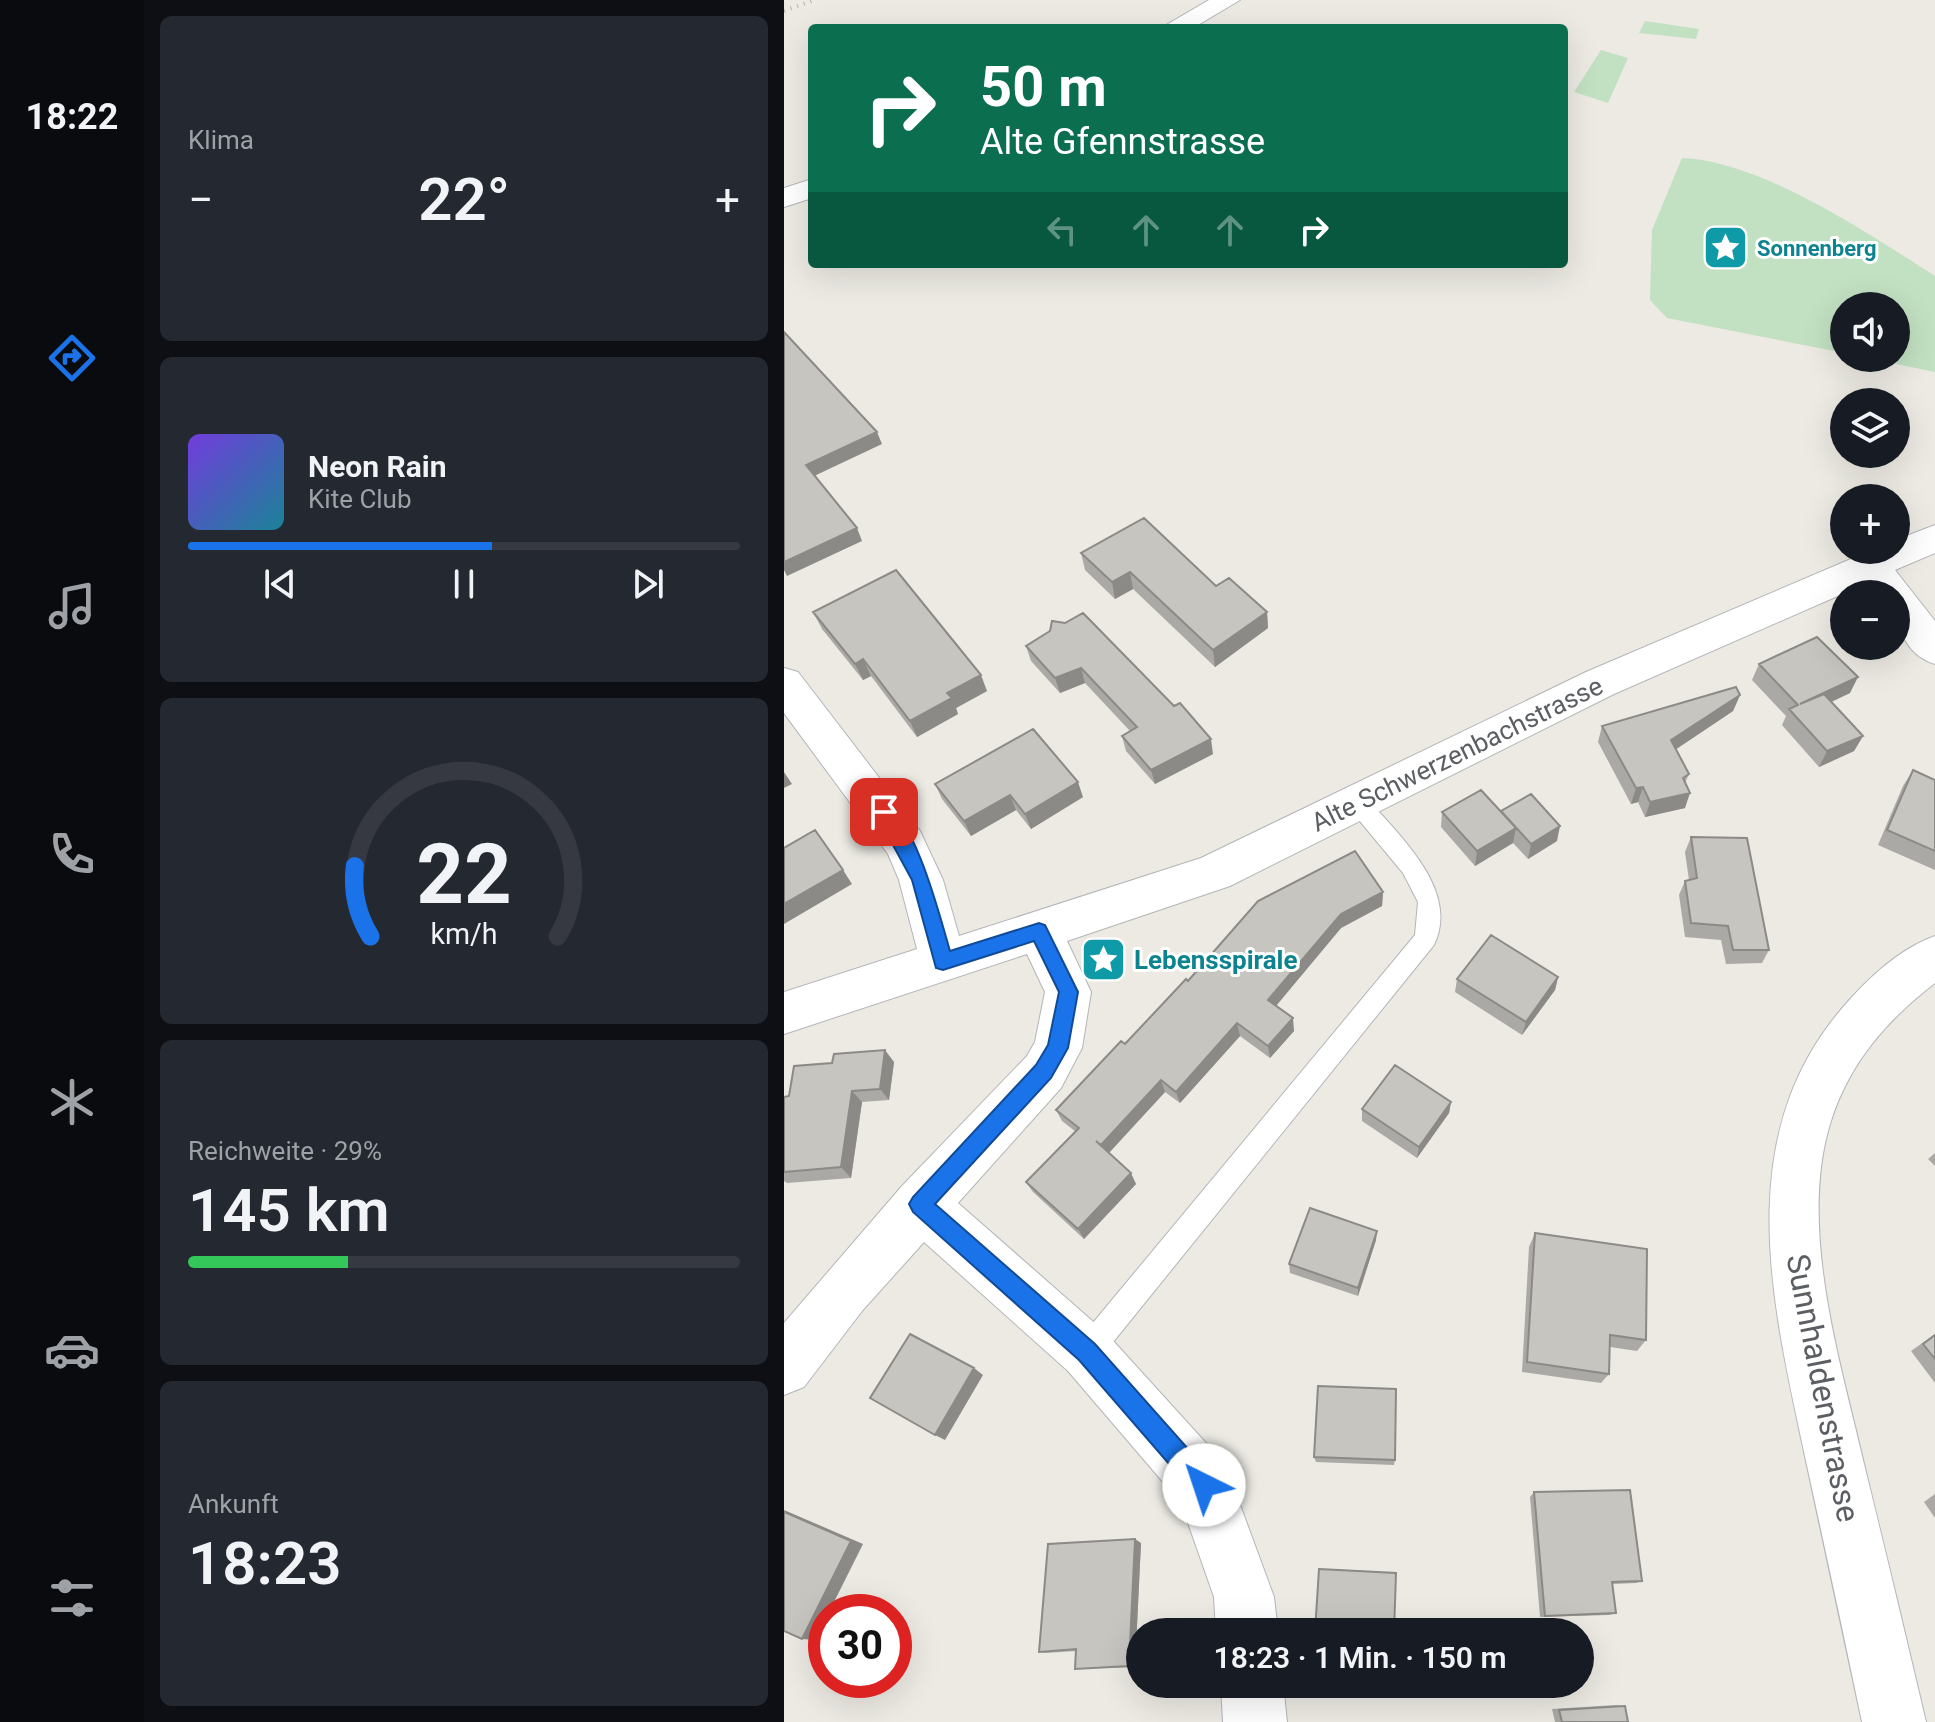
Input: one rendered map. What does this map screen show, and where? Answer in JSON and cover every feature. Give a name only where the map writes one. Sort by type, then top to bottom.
[{"type":"street","points":[[1182,24],[1228,0]]},
{"type":"street","points":[[784,198],[808,189]]},
{"type":"street","name":"Alte Schwerzenbachstrasse","points":[[784,1013],[1214,873],[1600,683],[1935,538]]},
{"type":"street","points":[[1871,565],[1935,649]]},
{"type":"street","points":[[784,683],[905,844],[921,880],[943,962]]},
{"type":"street","points":[[784,1367],[843,1292],[920,1204],[1044,1072],[1058,1048],[1068,992],[1039,931]]},
{"type":"street","name":"Sunnhaldenstrasse","points":[[1894,1722],[1808,1341],[1797,1285],[1792,1226],[1796,1161],[1809,1109],[1831,1060],[1866,1010],[1898,981],[1935,956]]},
{"type":"street","points":[[920,1204],[1087,1352],[1204,1485],[1244,1597],[1246,1618]]},
{"type":"street","points":[[1253,1698],[1255,1722]]},
{"type":"lane","points":[[1087,1352],[1426,938],[1429,902],[1411,866],[1357,802]]},
{"type":"green space","points":[[1645,21],[1699,29],[1696,39],[1639,33]]},
{"type":"green space","points":[[1601,50],[1628,58],[1608,103],[1574,92]]},
{"type":"green space","points":[[1682,158],[1713,162],[1746,172],[1814,202],[1935,276],[1935,372],[1910,367],[1910,292],[1830,292],[1830,350],[1667,318],[1650,300],[1652,230]]},
{"type":"building","points":[[784,332],[877,432],[806,465],[857,528],[784,562]]},
{"type":"building","points":[[1144,518],[1216,586],[1229,578],[1267,612],[1213,650],[1130,572],[1112,582],[1081,553]]},
{"type":"building","points":[[896,570],[981,675],[947,693],[952,698],[910,721],[863,659],[855,664],[813,612]]},
{"type":"building","points":[[1083,613],[1174,706],[1180,703],[1211,739],[1151,770],[1122,736],[1137,727],[1081,668],[1055,678],[1026,646],[1050,631],[1052,621],[1065,623]]},
{"type":"building","points":[[1817,637],[1830,650],[1830,660],[1841,660],[1858,677],[1800,704],[1824,694],[1863,736],[1827,751],[1789,709],[1798,705],[1759,664]]},
{"type":"building","points":[[1736,687],[1740,695],[1671,740],[1689,774],[1683,778],[1690,793],[1650,802],[1643,787],[1636,788],[1602,726]]},
{"type":"building","points":[[1033,729],[1078,782],[1025,814],[1010,795],[964,821],[935,784]]},
{"type":"building","points":[[1913,770],[1935,780],[1935,851],[1887,830]]},
{"type":"building","points":[[1481,790],[1516,828],[1477,851],[1442,812]]},
{"type":"building","points":[[1531,794],[1560,826],[1531,844],[1501,811]]},
{"type":"building","points":[[815,830],[843,870],[784,904],[784,848]]},
{"type":"building","points":[[1691,837],[1747,838],[1769,950],[1733,950],[1728,926],[1691,923],[1685,881],[1697,878]]},
{"type":"building","points":[[1355,851],[1383,892],[1341,914],[1268,1000],[1293,1018],[1268,1046],[1237,1023],[1176,1092],[1161,1080],[1101,1145],[1096,1141],[1131,1173],[1078,1229],[1026,1182],[1079,1128],[1056,1110],[1121,1041],[1125,1044],[1186,979],[1188,981],[1258,901]]},
{"type":"building","points":[[1491,935],[1558,977],[1526,1022],[1457,979]]},
{"type":"building","points":[[885,1050],[880,1089],[852,1091],[841,1167],[784,1172],[784,1097],[789,1096],[794,1066],[832,1063],[834,1054]]},
{"type":"building","points":[[1395,1065],[1451,1102],[1419,1147],[1362,1109]]},
{"type":"building","points":[[1310,1208],[1377,1231],[1358,1288],[1289,1264]]},
{"type":"building","points":[[1535,1233],[1647,1249],[1646,1340],[1610,1335],[1609,1374],[1527,1362]]},
{"type":"building","points":[[910,1334],[974,1368],[935,1435],[870,1398]]},
{"type":"building","points":[[1935,1335],[1935,1359],[1923,1344]]},
{"type":"building","points":[[1318,1386],[1396,1389],[1395,1460],[1314,1457]]},
{"type":"building","points":[[1630,1490],[1642,1581],[1612,1582],[1616,1613],[1545,1616],[1534,1492]]},
{"type":"building","points":[[784,1512],[851,1541],[824,1594],[808,1594],[808,1627],[802,1639],[784,1631]]},
{"type":"building","points":[[1135,1539],[1131,1618],[1126,1618],[1126,1666],[1075,1669],[1076,1649],[1039,1652],[1048,1544]]},
{"type":"building","points":[[1319,1569],[1396,1573],[1394,1618],[1316,1618]]},
{"type":"building","points":[[1625,1706],[1628,1722],[1562,1722],[1559,1710]]},
{"type":"railway","points":[[784,11],[814,0]]},
{"type":"place","name":"Sonnenberg","points":[[1726,248]]},
{"type":"place","name":"Lebensspirale","points":[[1103,960]]},
{"type":"route","points":[[884,812],[905,844],[921,880],[943,962],[1039,931],[1068,992],[1058,1048],[1044,1072],[920,1204],[1087,1352],[1204,1485]]}]
